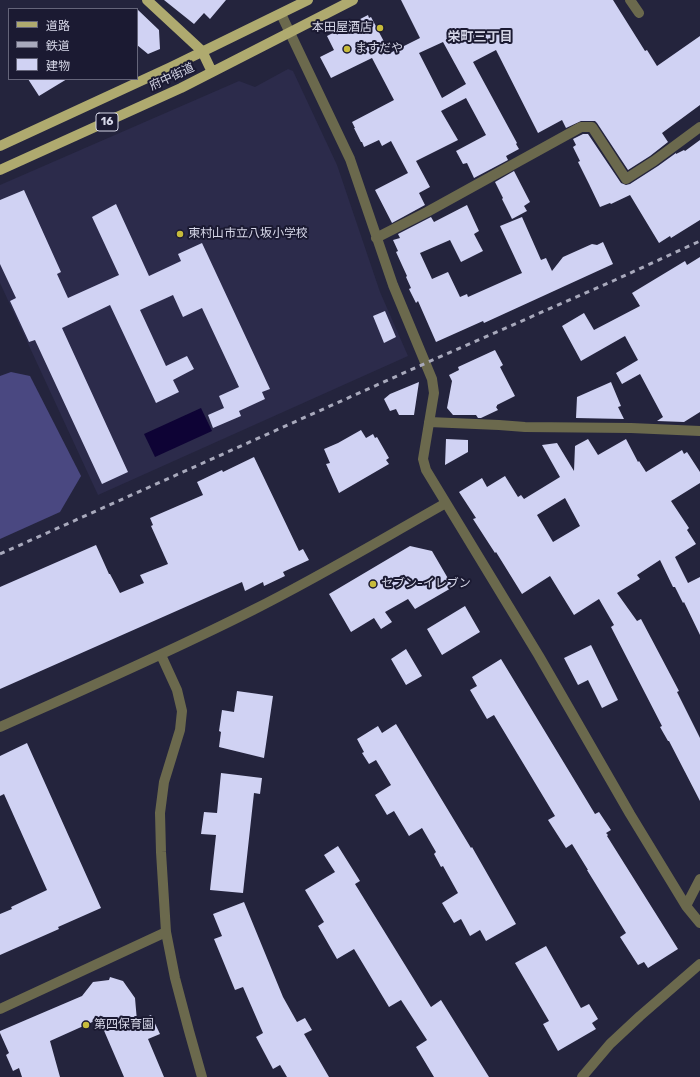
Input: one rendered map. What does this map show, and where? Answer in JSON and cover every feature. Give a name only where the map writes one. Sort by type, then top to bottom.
[{"type":"main road","points":[[147,0],[202,51],[212,72]]},
{"type":"main road","name":"府中街道","points":[[0,146],[171,67],[308,0]]},
{"type":"main road","name":"府中街道","points":[[0,170],[181,88],[352,0]]},
{"type":"street","points":[[630,0],[639,13]]},
{"type":"street","points":[[281,14],[291,32],[350,160],[393,285],[432,379],[434,393],[424,459],[426,470],[539,656],[630,814],[686,906],[700,923]]},
{"type":"street","points":[[376,238],[427,212],[581,127],[592,127],[626,179],[654,161],[700,127]]},
{"type":"street","points":[[429,422],[525,427],[631,428],[700,431]]},
{"type":"street","points":[[0,727],[161,655],[253,610],[298,587],[446,503]]},
{"type":"street","points":[[161,655],[177,690],[182,711],[180,730],[164,782],[160,813],[166,932],[175,978],[202,1077]]},
{"type":"street","points":[[686,906],[700,879]]},
{"type":"street","points":[[0,1009],[166,932]]},
{"type":"street","points":[[582,1077],[610,1044],[700,964]]},
{"type":"shaded area","name":"東村山市立八坂小学校","points":[[288,69],[293,71],[337,165],[380,292],[408,356],[98,495],[0,283],[0,185],[239,81],[255,87]]},
{"type":"shaded area","points":[[11,372],[30,376],[81,476],[60,512],[0,539],[0,376]]},
{"type":"shaded area","points":[[201,408],[212,431],[155,457],[144,434]]},
{"type":"building","points":[[164,0],[226,0],[210,19],[204,13],[194,24]]},
{"type":"building","points":[[401,0],[613,0],[645,51],[647,50],[657,66],[700,36],[700,105],[662,133],[668,142],[628,170],[595,121],[581,121],[566,128],[562,120],[538,133],[496,50],[473,62],[519,149],[506,156],[508,160],[474,178],[467,163],[463,164],[456,151],[486,135],[466,98],[441,111],[458,140],[416,161],[430,187],[419,193],[425,205],[392,223],[375,190],[408,173],[391,141],[382,146],[379,140],[364,147],[352,122],[394,100],[372,58],[331,78],[320,57],[334,50],[327,36],[368,15],[369,18],[371,17],[390,53],[420,38]],"holes":[[[443,42],[466,84],[442,98],[419,53]]]},
{"type":"building","points":[[138,10],[159,30],[160,49],[148,54],[138,46]]},
{"type":"building","points":[[29,80],[65,80],[39,96]]},
{"type":"building","points":[[583,134],[588,134],[621,183],[626,185],[630,184],[676,153],[685,151],[700,140],[700,220],[671,238],[670,236],[659,243],[630,195],[611,204],[610,203],[600,207],[578,162],[580,161],[573,147],[576,145],[573,139]]},
{"type":"building","points":[[514,171],[530,202],[524,206],[527,211],[512,219],[495,182]]},
{"type":"building","points":[[24,190],[61,272],[57,274],[68,298],[119,275],[92,217],[116,204],[149,276],[181,261],[178,254],[202,243],[270,389],[262,392],[265,399],[239,411],[241,416],[213,428],[208,415],[224,408],[219,396],[239,387],[202,308],[183,317],[173,295],[140,310],[166,366],[187,356],[194,369],[173,380],[179,392],[156,403],[110,305],[62,328],[128,472],[102,484],[35,340],[29,342],[10,301],[16,298],[0,264],[0,200]]},
{"type":"building","points":[[467,205],[479,231],[474,234],[483,251],[461,262],[450,240],[420,253],[432,279],[448,272],[460,297],[467,294],[468,297],[522,273],[500,226],[522,217],[541,260],[546,258],[552,271],[563,257],[592,244],[597,245],[603,242],[613,264],[484,323],[483,321],[436,342],[418,301],[416,303],[409,289],[411,288],[396,252],[398,251],[393,240],[400,238],[398,234],[431,217],[434,222]]},
{"type":"building","points":[[700,257],[700,412],[684,422],[657,421],[663,417],[640,374],[622,384],[616,373],[638,360],[625,336],[581,361],[562,326],[584,313],[594,330],[640,306],[632,293],[685,261],[687,265]]},
{"type":"building","points":[[385,311],[396,337],[384,343],[373,316]]},
{"type":"building","points":[[495,350],[503,365],[500,367],[515,396],[497,405],[496,407],[498,410],[481,418],[478,418],[476,415],[453,415],[447,408],[452,381],[449,375],[459,370],[458,367]]},
{"type":"building","points":[[419,382],[414,415],[399,415],[396,409],[390,411],[384,399],[390,394]]},
{"type":"building","points":[[611,382],[621,406],[618,407],[624,419],[576,418],[577,397]]},
{"type":"building","points":[[361,430],[366,438],[373,434],[375,438],[377,437],[389,458],[386,460],[389,464],[339,493],[326,464],[330,463],[324,449]]},
{"type":"building","points":[[446,439],[468,440],[468,452],[445,465]]},
{"type":"building","points":[[588,439],[598,455],[626,439],[638,462],[639,461],[646,472],[682,450],[684,454],[687,452],[700,472],[700,483],[671,501],[689,528],[687,530],[696,544],[675,557],[688,583],[700,577],[700,635],[684,602],[683,603],[675,587],[673,587],[660,560],[637,575],[640,579],[617,593],[637,621],[641,619],[679,691],[677,692],[700,738],[700,801],[669,741],[660,727],[662,726],[611,627],[614,625],[599,599],[574,615],[550,576],[522,594],[496,552],[495,553],[473,519],[476,518],[459,492],[482,478],[487,487],[505,476],[518,497],[521,495],[524,499],[560,477],[542,445],[557,443],[574,471],[575,446]],"holes":[[[565,498],[580,526],[553,542],[537,515]]]},
{"type":"building","points":[[254,457],[299,551],[303,549],[309,560],[283,572],[285,576],[264,586],[263,582],[245,591],[242,582],[0,689],[0,587],[96,545],[109,574],[120,593],[144,583],[140,575],[168,564],[151,526],[153,525],[150,518],[203,495],[197,482],[222,470],[223,472]]},
{"type":"building","points":[[410,546],[432,551],[453,587],[415,609],[408,599],[385,612],[392,622],[381,629],[374,618],[351,632],[329,594]]},
{"type":"building","points":[[465,606],[480,632],[442,655],[427,629]]},
{"type":"building","points":[[591,645],[618,700],[602,708],[588,680],[578,685],[564,658]]},
{"type":"building","points":[[406,649],[422,676],[406,685],[391,659]]},
{"type":"building","points":[[501,659],[595,814],[599,812],[611,830],[606,833],[608,835],[607,836],[678,949],[648,968],[644,962],[638,965],[620,937],[626,933],[572,844],[566,848],[548,820],[555,816],[494,715],[487,719],[470,690],[477,686],[472,677]]},
{"type":"building","points":[[237,691],[273,696],[264,758],[219,747],[221,732],[219,731],[222,710],[234,712]]},
{"type":"building","points":[[396,724],[471,848],[472,847],[516,924],[486,941],[480,930],[470,936],[461,919],[454,923],[442,903],[458,893],[443,866],[441,867],[434,854],[436,852],[422,828],[409,836],[394,811],[387,815],[375,795],[391,785],[376,760],[369,764],[362,753],[364,752],[357,739],[378,726],[382,733]]},
{"type":"building","points":[[27,743],[101,908],[58,927],[59,929],[0,955],[0,914],[12,909],[11,907],[47,890],[4,794],[0,796],[0,756]]},
{"type":"building","points":[[221,773],[262,778],[260,794],[254,793],[243,893],[210,890],[216,835],[201,834],[204,812],[217,813]]},
{"type":"building","points":[[338,846],[360,881],[355,884],[431,1007],[441,1000],[489,1077],[434,1077],[416,1047],[427,1040],[401,1000],[389,1007],[354,949],[337,959],[318,926],[324,922],[305,890],[335,872],[324,855]]},
{"type":"building","points":[[244,902],[283,997],[297,1022],[305,1018],[312,1030],[304,1034],[329,1077],[287,1077],[280,1065],[273,1069],[256,1037],[263,1033],[243,987],[235,990],[214,939],[222,936],[213,914]]},
{"type":"building","points":[[546,946],[581,1008],[589,1004],[598,1019],[592,1023],[596,1029],[558,1051],[543,1024],[549,1021],[515,963]]},
{"type":"building","points":[[110,977],[123,981],[135,998],[137,1021],[151,1015],[160,1034],[148,1039],[164,1077],[124,1077],[99,1019],[50,1041],[60,1077],[22,1077],[19,1068],[13,1071],[6,1055],[9,1053],[0,1031],[82,996],[93,982],[109,980]]},
{"type":"railway","points":[[0,554],[700,241]]},
{"type":"place","name":"本田屋酒店","points":[[380,28]]},
{"type":"place","name":"ますだや","points":[[347,49]]},
{"type":"place","name":"東村山市立八坂小学校","points":[[180,234]]},
{"type":"place","name":"セブン-イレブン","points":[[373,584]]},
{"type":"place","name":"第四保育園","points":[[86,1025]]},
{"type":"district","name":"栄町三丁目","points":[[480,37]]}]
